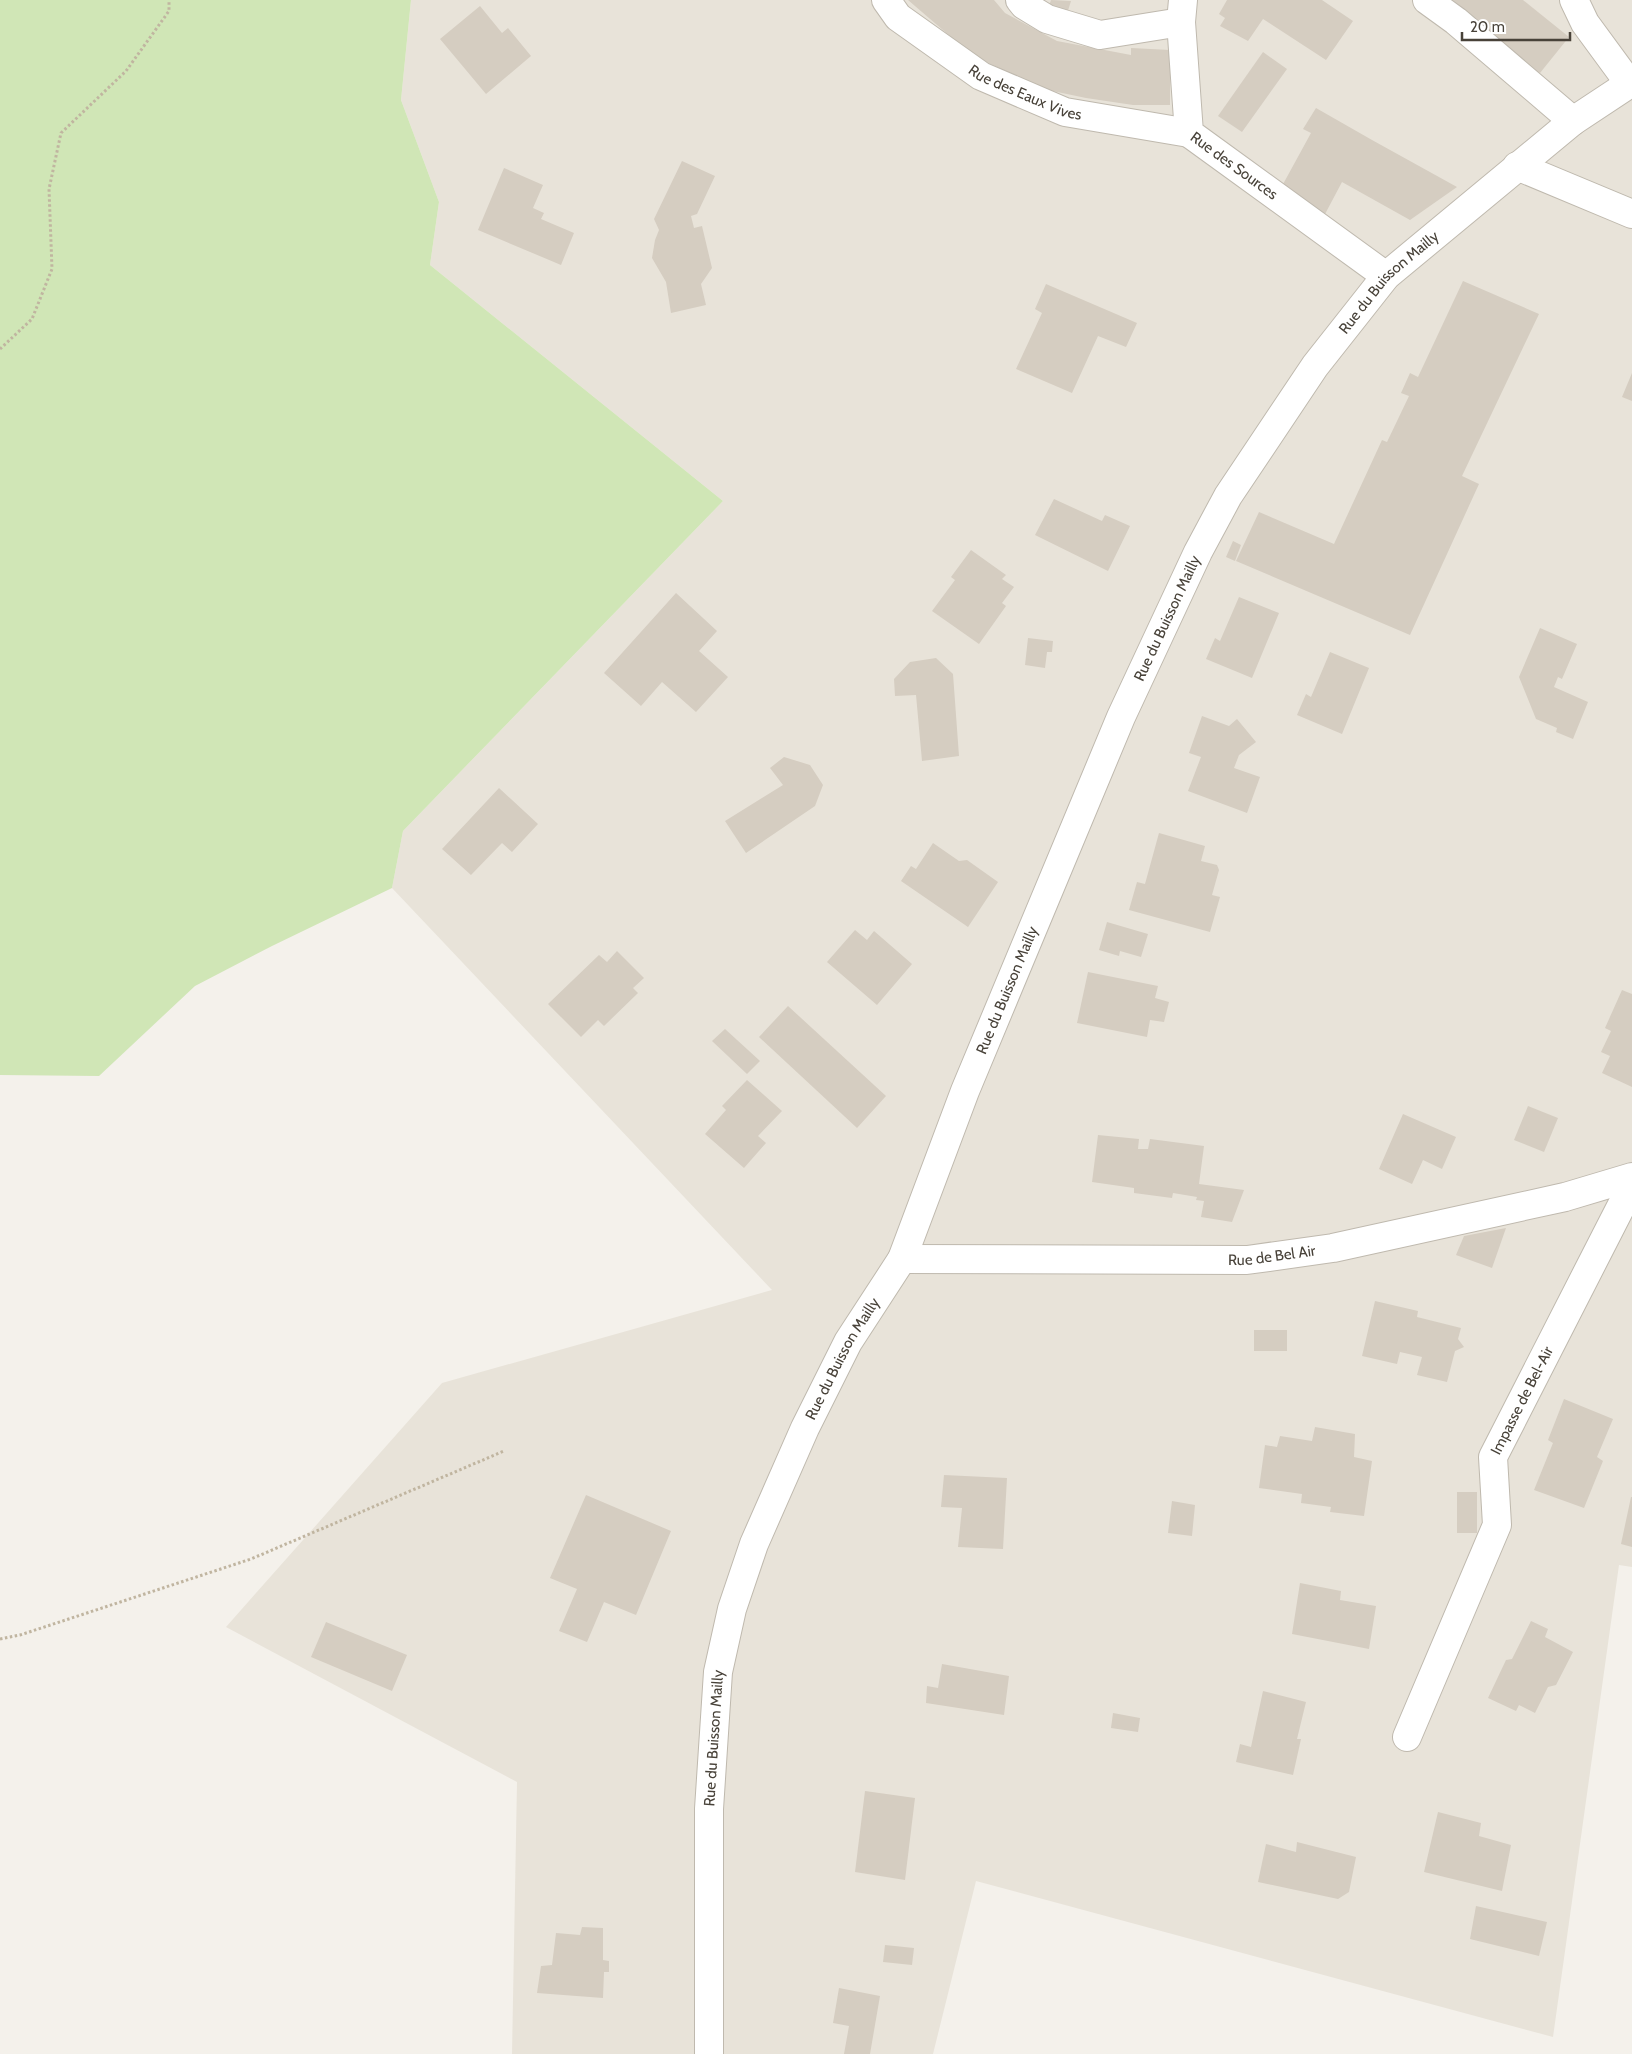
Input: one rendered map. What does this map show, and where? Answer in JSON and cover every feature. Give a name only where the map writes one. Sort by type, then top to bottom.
[{"type":"street","name":"Rue des Eaux Vives","points":[[886,0],[898,17],[981,76],[1065,112],[1189,134]]},
{"type":"street","points":[[1020,0],[1024,5],[1047,20],[1100,35],[1182,11]]},
{"type":"street","points":[[1427,0],[1456,21],[1572,121]]},
{"type":"street","points":[[1574,0],[1585,23],[1630,82]]},
{"type":"street","name":"Rue des Sources","points":[[1182,11],[1189,134],[1386,276]]},
{"type":"street","name":"Rue du Buisson Mailly","points":[[709,2054],[709,1809],[718,1672],[732,1609],[754,1544],[805,1428],[848,1342],[902,1259],[965,1091],[1121,717],[1198,552],[1228,496],[1315,366],[1386,276],[1572,121],[1630,82]]},
{"type":"street","points":[[1517,166],[1632,214]]},
{"type":"street","name":"Rue de Bel Air","points":[[902,1259],[1247,1260],[1333,1248],[1565,1197],[1632,1177]]},
{"type":"street","name":"Impasse de Bel-Air","points":[[1407,1737],[1497,1525],[1493,1457],[1632,1185]]},
{"type":"path","points":[[0,349],[32,319],[52,269],[49,188],[61,133],[126,71],[169,11],[169,0]]},
{"type":"path","points":[[0,1639],[20,1635],[251,1560],[504,1451]]},
{"type":"shaded area","points":[[411,0],[1632,0],[1632,1567],[1619,1565],[1553,2037],[976,1881],[933,2054],[512,2054],[517,1782],[226,1627],[442,1383],[772,1290],[392,888],[403,831],[723,501],[430,265],[439,202],[401,100]]},
{"type":"green space","points":[[0,0],[411,0],[401,100],[439,202],[430,265],[723,501],[403,831],[392,888],[272,946],[195,986],[99,1076],[0,1075]]},
{"type":"building","points":[[908,0],[994,0],[1005,13],[1057,41],[1131,55],[1131,48],[1170,50],[1170,105],[1133,105],[1043,89],[972,55]]},
{"type":"building","points":[[1051,0],[1071,1],[1066,17],[1049,6]]},
{"type":"building","points":[[1227,0],[1322,0],[1353,21],[1326,60],[1263,19],[1248,41],[1220,26],[1225,18],[1219,14]]},
{"type":"building","points":[[1451,0],[1523,0],[1569,37],[1540,73]]},
{"type":"building","points":[[480,6],[502,33],[508,28],[531,56],[486,94],[440,39]]},
{"type":"building","points":[[1263,52],[1287,69],[1242,132],[1218,116]]},
{"type":"building","points":[[1316,108],[1457,187],[1410,220],[1342,182],[1324,216],[1282,186],[1311,133],[1303,129]]},
{"type":"building","points":[[682,161],[715,176],[697,214],[691,216],[694,228],[702,226],[712,268],[701,284],[706,305],[671,313],[666,282],[652,258],[659,230],[654,219]]},
{"type":"building","points":[[504,168],[543,185],[533,208],[544,213],[541,219],[574,233],[561,265],[478,230]]},
{"type":"building","points":[[1463,281],[1539,314],[1462,476],[1479,484],[1410,635],[1236,561],[1259,512],[1334,544],[1382,440],[1387,442],[1409,396],[1401,393],[1410,373],[1418,377]]},
{"type":"building","points":[[1046,284],[1137,323],[1126,347],[1098,336],[1072,393],[1016,369],[1042,313],[1035,309]]},
{"type":"building","points":[[1632,373],[1632,401],[1622,397]]},
{"type":"building","points":[[1054,499],[1102,521],[1105,515],[1130,526],[1108,571],[1035,535]]},
{"type":"building","points":[[1233,541],[1241,545],[1235,561],[1226,557]]},
{"type":"building","points":[[971,550],[1006,575],[1002,579],[1014,587],[1002,603],[1006,606],[979,644],[932,611],[955,580],[951,577]]},
{"type":"building","points":[[676,593],[717,631],[699,651],[728,677],[696,712],[662,682],[641,706],[604,673]]},
{"type":"building","points":[[1239,597],[1279,613],[1252,678],[1206,659],[1215,638],[1220,641]]},
{"type":"building","points":[[1540,628],[1577,644],[1562,679],[1558,677],[1554,687],[1588,702],[1573,739],[1556,732],[1557,728],[1536,719],[1519,677]]},
{"type":"building","points":[[1028,638],[1053,641],[1052,652],[1047,652],[1045,668],[1025,665]]},
{"type":"building","points":[[1330,652],[1369,668],[1342,734],[1297,715],[1306,694],[1311,697]]},
{"type":"building","points":[[936,658],[953,674],[959,756],[922,761],[916,695],[895,696],[894,679],[910,662]]},
{"type":"building","points":[[1202,716],[1229,726],[1237,719],[1256,742],[1239,755],[1234,768],[1260,777],[1247,813],[1188,791],[1201,757],[1189,753]]},
{"type":"building","points":[[784,757],[810,765],[823,785],[815,806],[746,853],[725,821],[783,785],[770,768]]},
{"type":"building","points":[[499,788],[538,824],[512,852],[502,843],[471,875],[442,849]]},
{"type":"building","points":[[1159,833],[1205,846],[1201,861],[1217,865],[1219,870],[1212,895],[1220,897],[1210,932],[1129,910],[1137,882],[1145,884]]},
{"type":"building","points":[[933,843],[959,861],[967,860],[998,882],[968,927],[901,881],[911,866],[916,869]]},
{"type":"building","points":[[1107,922],[1148,934],[1141,957],[1120,951],[1119,956],[1099,950]]},
{"type":"building","points":[[855,930],[867,940],[874,931],[912,964],[877,1005],[827,962]]},
{"type":"building","points":[[617,951],[644,978],[633,988],[638,993],[604,1026],[598,1020],[581,1037],[548,1004],[599,955],[607,962]]},
{"type":"building","points":[[1088,972],[1158,986],[1155,998],[1169,1002],[1164,1022],[1150,1020],[1147,1037],[1077,1023]]},
{"type":"building","points":[[1622,990],[1632,994],[1632,1087],[1602,1073],[1610,1056],[1601,1052],[1611,1031],[1605,1028]]},
{"type":"building","points":[[788,1006],[886,1096],[857,1128],[759,1037]]},
{"type":"building","points":[[725,1029],[760,1061],[747,1074],[712,1041]]},
{"type":"building","points":[[747,1080],[782,1111],[758,1136],[766,1143],[744,1168],[705,1134],[726,1110],[722,1106]]},
{"type":"building","points":[[1528,1106],[1558,1118],[1544,1152],[1514,1140]]},
{"type":"building","points":[[1403,1114],[1456,1137],[1442,1169],[1423,1160],[1412,1184],[1379,1169]]},
{"type":"building","points":[[1098,1135],[1139,1139],[1138,1149],[1148,1149],[1150,1139],[1204,1146],[1199,1184],[1244,1190],[1232,1222],[1201,1217],[1204,1201],[1196,1200],[1197,1197],[1173,1193],[1172,1198],[1134,1193],[1134,1188],[1092,1182]]},
{"type":"building","points":[[1506,1228],[1492,1268],[1456,1255],[1464,1236]]},
{"type":"building","points":[[1375,1301],[1418,1311],[1417,1317],[1461,1328],[1458,1339],[1464,1347],[1455,1351],[1447,1382],[1417,1375],[1422,1357],[1400,1352],[1397,1364],[1362,1356]]},
{"type":"building","points":[[1254,1330],[1287,1330],[1287,1351],[1254,1351]]},
{"type":"building","points":[[1564,1399],[1613,1419],[1597,1457],[1603,1461],[1584,1508],[1534,1490],[1553,1443],[1548,1440]]},
{"type":"building","points":[[1315,1427],[1355,1434],[1354,1457],[1372,1461],[1364,1516],[1330,1512],[1331,1507],[1301,1503],[1302,1494],[1259,1488],[1265,1445],[1277,1447],[1280,1436],[1312,1441]]},
{"type":"building","points":[[944,1475],[1007,1478],[1003,1549],[958,1547],[962,1508],[941,1507]]},
{"type":"building","points":[[1457,1492],[1477,1492],[1477,1533],[1457,1533]]},
{"type":"building","points":[[586,1495],[671,1531],[636,1615],[604,1602],[587,1642],[559,1631],[577,1589],[550,1578]]},
{"type":"building","points":[[1632,1497],[1632,1547],[1621,1544]]},
{"type":"building","points":[[1172,1501],[1195,1505],[1192,1536],[1168,1533]]},
{"type":"building","points":[[1300,1583],[1341,1591],[1340,1600],[1376,1606],[1369,1649],[1292,1634]]},
{"type":"building","points":[[1531,1621],[1548,1629],[1545,1637],[1573,1652],[1556,1685],[1548,1687],[1535,1713],[1519,1705],[1516,1711],[1488,1698],[1506,1660],[1512,1659]]},
{"type":"building","points":[[326,1622],[407,1655],[392,1691],[311,1657]]},
{"type":"building","points":[[942,1664],[1009,1676],[1004,1715],[926,1703],[927,1686],[938,1688]]},
{"type":"building","points":[[1263,1691],[1306,1702],[1297,1739],[1301,1739],[1293,1775],[1236,1762],[1240,1744],[1251,1747]]},
{"type":"building","points":[[1113,1713],[1140,1718],[1138,1732],[1111,1728]]},
{"type":"building","points":[[865,1791],[915,1798],[905,1880],[855,1872]]},
{"type":"building","points":[[1438,1812],[1481,1823],[1479,1836],[1511,1845],[1502,1891],[1424,1872]]},
{"type":"building","points":[[1297,1842],[1356,1857],[1349,1892],[1338,1899],[1258,1882],[1266,1844],[1296,1852]]},
{"type":"building","points":[[1476,1906],[1547,1922],[1539,1956],[1470,1939]]},
{"type":"building","points":[[582,1927],[603,1928],[603,1960],[609,1961],[609,1972],[604,1972],[603,1998],[537,1993],[541,1966],[552,1965],[556,1933],[580,1935]]},
{"type":"building","points":[[885,1945],[914,1948],[912,1965],[883,1962]]},
{"type":"building","points":[[839,1988],[880,1996],[870,2054],[844,2054],[849,2026],[833,2023]]}]
